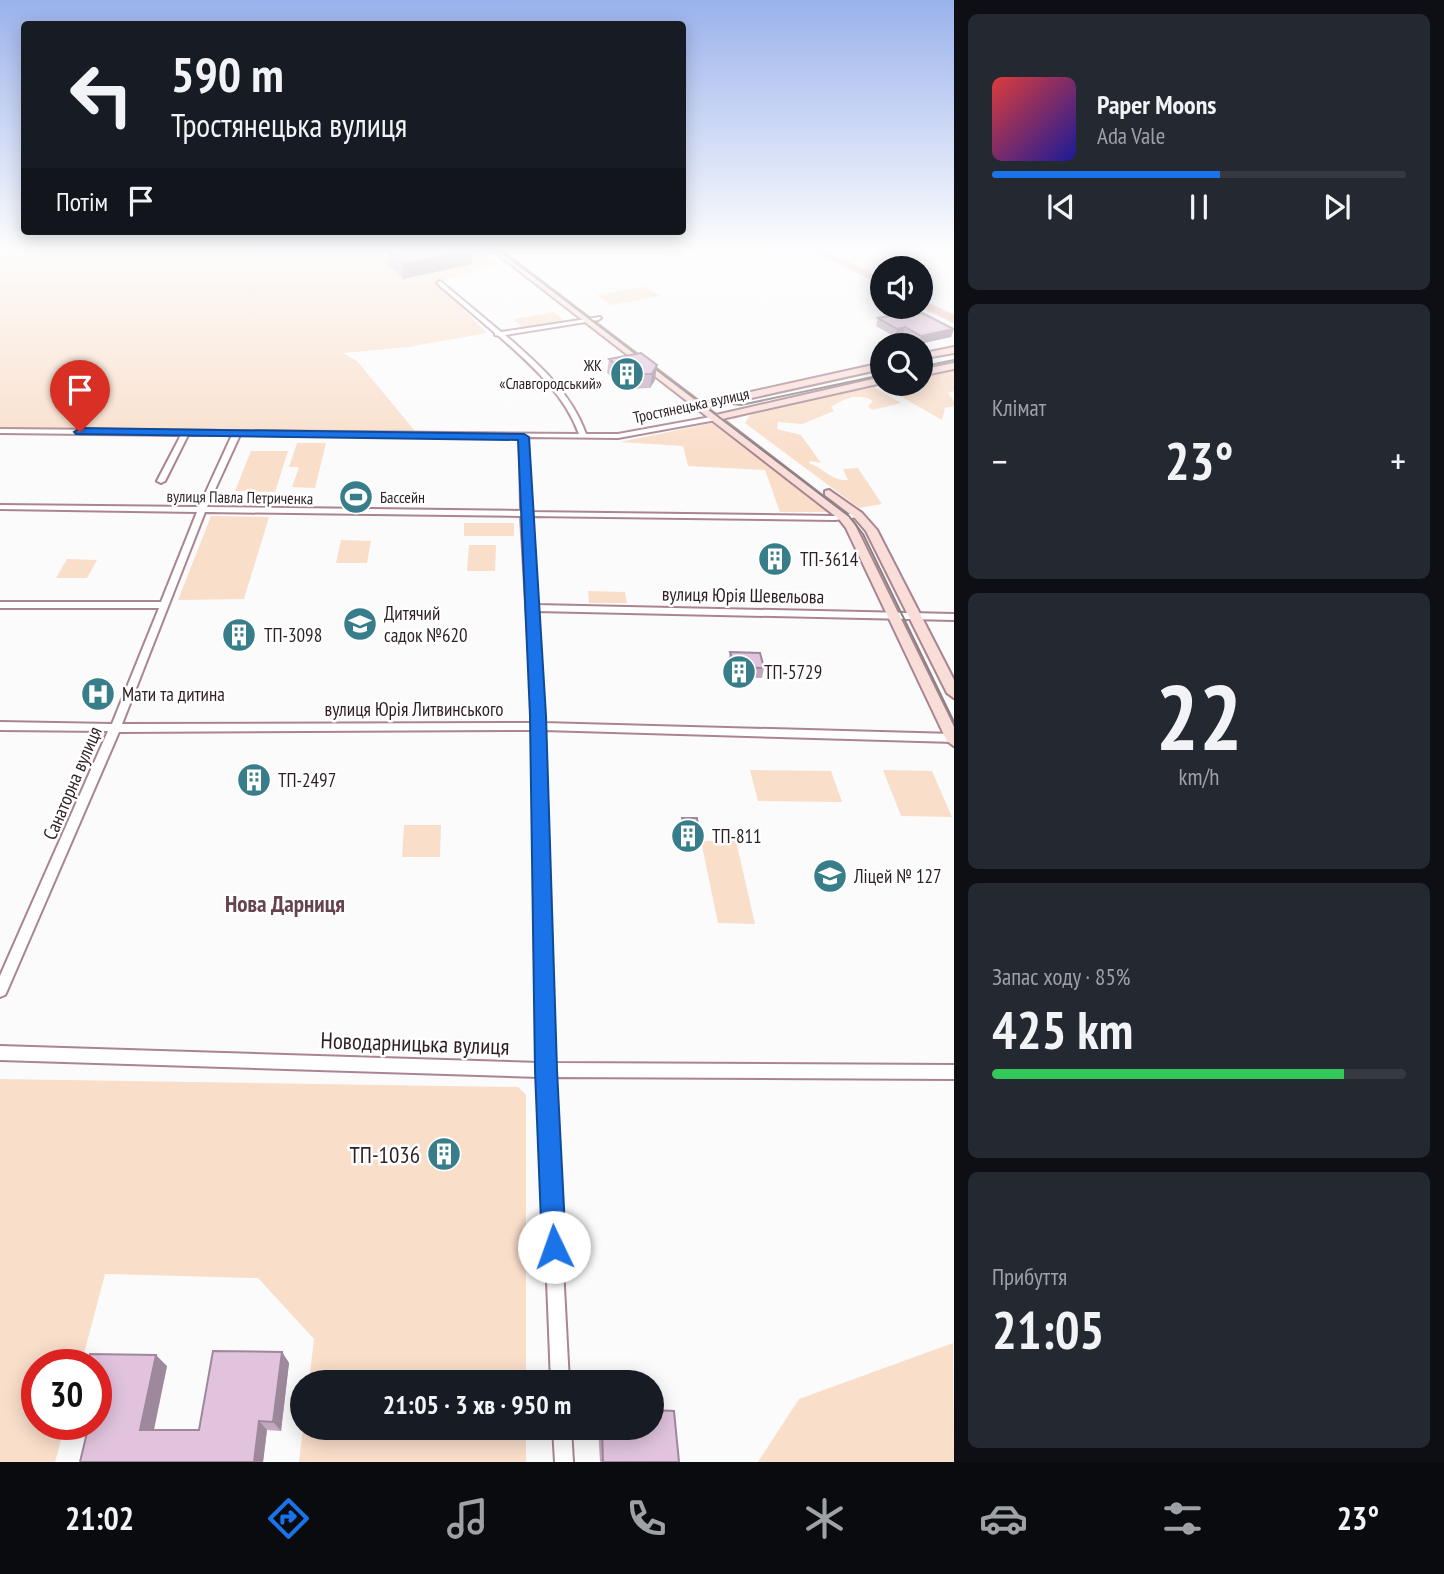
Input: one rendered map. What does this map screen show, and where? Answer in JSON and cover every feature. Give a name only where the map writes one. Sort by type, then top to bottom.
[{"type":"street","points":[[479,317],[554,384],[581,422],[583,436]]},
{"type":"street","points":[[498,334],[598,318],[712,404],[721,416],[843,517],[851,527],[954,739]]},
{"type":"street","points":[[587,319],[701,406],[721,416],[858,515],[871,530],[954,693]]},
{"type":"street","points":[[933,354],[954,350]]},
{"type":"street","points":[[933,370],[954,366]]},
{"type":"street","name":"Тростянецька вулиця","points":[[701,406],[870,369]]},
{"type":"street","name":"Тростянецька вулиця","points":[[0,431],[524,437],[641,434],[870,383]]},
{"type":"street","points":[[162,481],[185,433]]},
{"type":"street","name":"Санаторна вулиця","points":[[0,991],[115,728],[202,511],[237,433]]},
{"type":"street","points":[[524,437],[538,727],[546,1070],[559,1370]]},
{"type":"street","name":"вулиця Павла Петриченка","points":[[0,507],[526,515],[858,515]]},
{"type":"street","points":[[0,604],[164,605]]},
{"type":"street","name":"вулиця Юрія Шевельова","points":[[531,608],[954,617]]},
{"type":"street","name":"вулиця Юрія Литвинського","points":[[0,726],[538,727],[954,739]]},
{"type":"street","name":"Новодарницька вулиця","points":[[0,1053],[546,1070],[954,1072]]},
{"type":"street","points":[[563,1440],[564,1462]]},
{"type":"shaded area","points":[[0,317],[472,317],[487,333],[409,347],[343,353],[357,361],[415,431],[0,427]]},
{"type":"shaded area","points":[[560,317],[565,321],[523,328],[513,319]]},
{"type":"shaded area","points":[[954,371],[954,391],[948,393],[954,406],[945,408],[942,420],[900,396],[933,396],[933,375]]},
{"type":"shaded area","points":[[870,388],[870,396],[889,396],[901,403],[872,410],[868,406],[873,401],[868,398],[852,398],[831,407],[834,411],[802,424],[778,422],[777,429],[801,435],[821,463],[809,463],[832,477],[848,480],[843,469],[858,468],[882,504],[859,508],[745,423],[752,412]]},
{"type":"shaded area","points":[[712,423],[831,512],[780,512],[765,470],[688,466],[683,446],[620,442]]},
{"type":"shaded area","points":[[297,443],[326,443],[315,488],[292,487],[299,467],[289,467]]},
{"type":"shaded area","points":[[251,451],[288,451],[275,492],[235,491]]},
{"type":"shaded area","points":[[211,516],[269,517],[244,599],[178,600]]},
{"type":"shaded area","points":[[464,523],[514,523],[514,536],[464,536]]},
{"type":"shaded area","points":[[341,540],[371,541],[367,563],[336,563]]},
{"type":"shaded area","points":[[469,545],[496,545],[495,571],[467,571]]},
{"type":"shaded area","points":[[67,559],[97,560],[87,578],[56,578]]},
{"type":"shaded area","points":[[588,591],[625,592],[627,603],[589,603]]},
{"type":"shaded area","points":[[750,770],[831,771],[842,802],[758,801]]},
{"type":"shaded area","points":[[883,770],[932,771],[952,817],[901,816]]},
{"type":"shaded area","points":[[404,825],[441,825],[440,857],[402,857]]},
{"type":"shaded area","points":[[701,841],[736,841],[755,924],[718,923]]},
{"type":"shaded area","points":[[0,1079],[518,1087],[526,1095],[526,1370],[310,1370],[314,1339],[258,1278],[105,1274],[85,1349],[21,1349],[21,1440],[61,1440],[55,1462],[0,1462]]},
{"type":"shaded area","points":[[953,1343],[954,1462],[758,1462],[799,1399]]},
{"type":"shaded area","points":[[302,1440],[526,1440],[526,1462],[299,1462]]},
{"type":"building","points":[[933,318],[954,329],[933,333],[916,333],[905,327],[897,329],[880,319]]},
{"type":"building","points":[[641,353],[657,365],[652,374],[627,374],[609,359]]},
{"type":"building","points":[[730,652],[760,653],[764,668],[735,667]]},
{"type":"building","points":[[248,770],[261,771],[258,781],[244,780]]},
{"type":"building","points":[[682,818],[697,818],[699,835],[685,834]]},
{"type":"building","name":"ТП-1036","points":[[438,1140],[451,1140],[450,1160],[437,1160]]},
{"type":"building","points":[[213,1351],[282,1352],[273,1422],[259,1421],[254,1462],[80,1462],[85,1440],[112,1440],[112,1354],[156,1355],[140,1430],[199,1430]]},
{"type":"building","points":[[664,1411],[674,1411],[679,1462],[603,1462],[602,1440],[664,1440]]},
{"type":"tram line","points":[[588,317],[849,516],[863,534],[954,722]]},
{"type":"tram line","points":[[933,364],[954,360]]},
{"type":"tram line","points":[[703,401],[741,405],[870,378]]},
{"type":"place","name":"ЖК «Славгородський»","points":[[627,374]]},
{"type":"place","name":"Бассейн","points":[[356,497]]},
{"type":"place","name":"ТП-3614","points":[[775,559]]},
{"type":"place","name":"Дитячий садок №620","points":[[360,624]]},
{"type":"place","name":"ТП-3098","points":[[239,635]]},
{"type":"place","name":"ТП-5729","points":[[739,672]]},
{"type":"place","name":"Мати та дитина","points":[[98,694]]},
{"type":"place","name":"ТП-2497","points":[[254,780]]},
{"type":"place","name":"ТП-811","points":[[688,836]]},
{"type":"place","name":"Ліцей № 127","points":[[830,876]]},
{"type":"place","name":"ТП-1036","points":[[444,1154]]},
{"type":"district","name":"Нова Дарниця","points":[[285,903]]},
{"type":"route","points":[[80,432],[524,437],[525,510],[538,716],[546,1070],[554,1247]]}]
